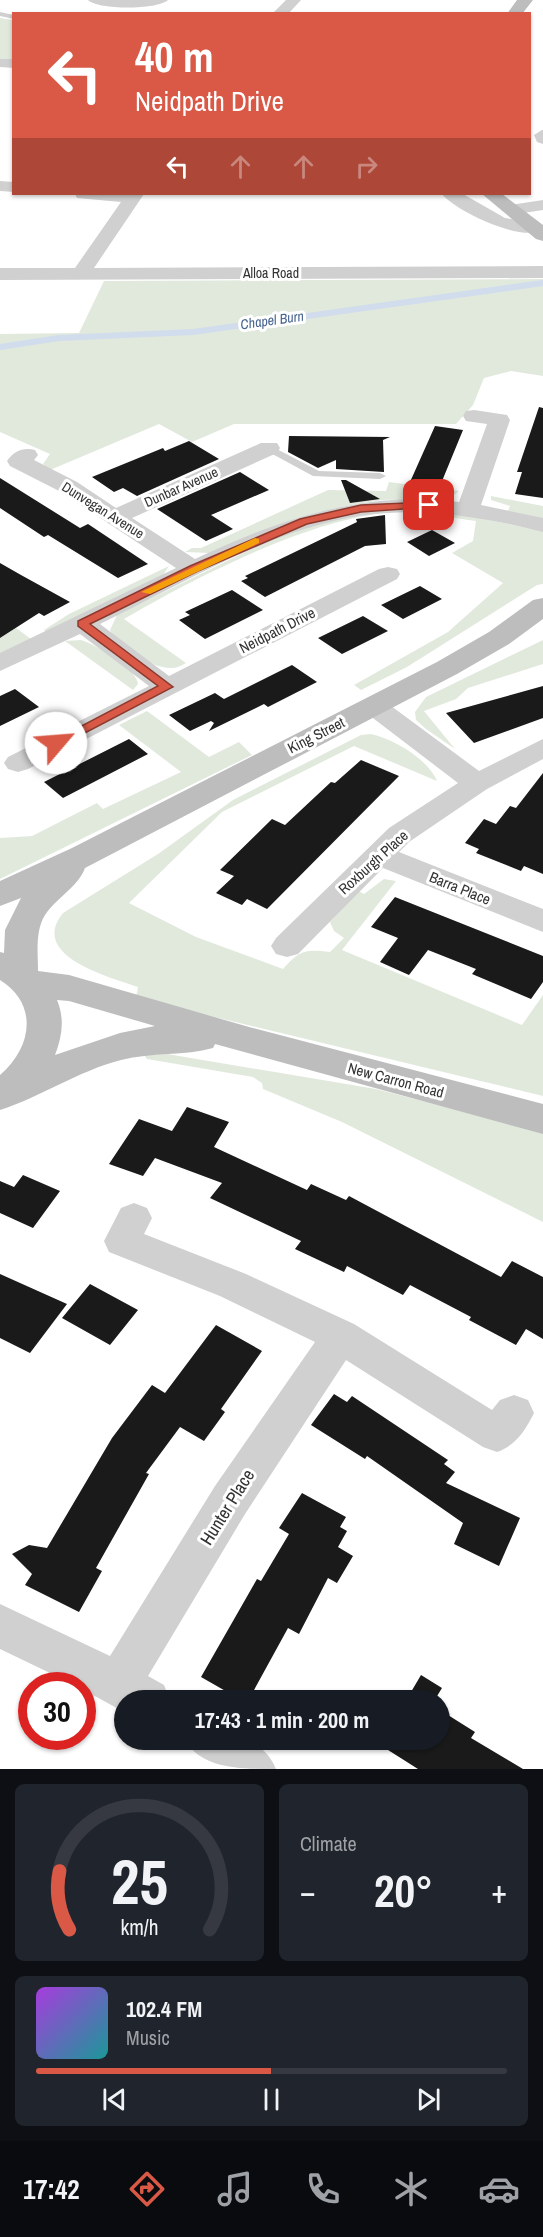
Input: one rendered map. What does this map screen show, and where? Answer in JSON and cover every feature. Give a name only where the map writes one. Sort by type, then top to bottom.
[{"type":"main road","points":[[516,12],[525,0]]},
{"type":"main road","points":[[492,195],[539,231]]},
{"type":"main road","name":"King Street","points":[[0,896],[83,856],[374,706],[499,638],[543,606]]},
{"type":"main road","name":"King Street","points":[[16,974],[22,930],[31,909],[48,888],[83,856]]},
{"type":"main road","points":[[0,1096],[30,1068],[41,1048],[45,1028],[43,1008],[16,974]]},
{"type":"main road","name":"New Carron Road","points":[[16,974],[249,1041],[543,1119]]},
{"type":"main road","name":"New Carron Road","points":[[0,1096],[86,1058],[130,1042],[166,1037],[249,1041]]},
{"type":"street","points":[[95,0],[133,4],[161,0]]},
{"type":"street","points":[[281,12],[294,0]]},
{"type":"street","points":[[108,195],[133,196]]},
{"type":"street","points":[[453,195],[500,223],[539,231]]},
{"type":"street","points":[[81,273],[133,196]]},
{"type":"street","points":[[510,210],[543,205]]},
{"type":"street","name":"Alloa Road","points":[[0,274],[543,272]]},
{"type":"street","points":[[468,508],[499,420],[474,416]]},
{"type":"street","name":"Dunbar Avenue","points":[[114,517],[240,454],[269,448]]},
{"type":"street","name":"Dunvegan Avenue","points":[[27,455],[18,461],[69,487],[194,569]]},
{"type":"street","points":[[0,663],[277,531],[334,513],[399,505],[468,508],[543,525]]},
{"type":"street","name":"Neidpath Drive","points":[[18,763],[388,574]]},
{"type":"street","points":[[82,623],[167,687]]},
{"type":"street","points":[[374,706],[477,783]]},
{"type":"street","name":"Roxburgh Place","points":[[305,937],[377,855],[399,835],[477,783],[543,748]]},
{"type":"street","name":"Barra Place","points":[[377,855],[543,921]]},
{"type":"street","points":[[134,1218],[122,1241],[159,1253],[286,1309],[340,1336],[396,1368],[497,1434],[514,1413]]},
{"type":"street","name":"Hunter Place","points":[[135,1690],[230,1500],[340,1336]]},
{"type":"street","points":[[0,1626],[130,1690]]},
{"type":"street","points":[[224,1750],[254,1769]]},
{"type":"lane","points":[[269,448],[317,474],[380,476]]},
{"type":"shaded area","points":[[0,18],[12,20],[12,60],[0,59]]},
{"type":"shaded area","points":[[543,279],[543,376],[511,371],[484,378],[473,405],[456,424],[234,424],[192,442],[159,424],[50,470],[43,464],[50,454],[0,432],[0,334],[79,333],[104,281]]},
{"type":"shaded area","points":[[389,482],[459,491],[452,496],[433,501],[383,500],[318,512],[261,532],[220,550],[209,553],[185,552],[192,548],[201,548],[328,490],[386,491]]},
{"type":"shaded area","points":[[491,496],[543,506],[543,520],[508,511],[510,506],[491,500]]},
{"type":"shaded area","points":[[387,511],[449,512],[543,531],[543,584],[537,585],[407,667],[361,690],[354,685],[448,632],[503,583],[452,553],[473,541],[476,521],[399,512],[367,515],[295,536],[257,551],[185,585],[124,619],[186,663],[178,667],[165,668],[146,661],[128,650],[110,630],[117,615],[272,539],[325,521]]},
{"type":"shaded area","points":[[169,566],[161,578],[46,632],[44,630],[69,614]]},
{"type":"shaded area","points":[[16,628],[31,639],[0,654],[0,638]]},
{"type":"shaded area","points":[[81,640],[96,646],[131,671],[138,684],[133,690],[65,641]]},
{"type":"shaded area","points":[[543,640],[543,664],[468,688],[456,699],[424,711],[455,749],[416,720],[415,712],[426,697]]},
{"type":"shaded area","points":[[147,711],[209,757],[239,742],[252,755],[0,879],[0,838],[32,836],[97,803],[103,809],[181,772],[119,725]]},
{"type":"shaded area","points":[[371,734],[390,740],[409,751],[426,765],[437,781],[354,746],[222,812],[129,903],[196,937],[283,969],[304,952],[330,952],[344,938],[334,931],[330,922],[357,890],[364,894],[384,879],[396,881],[342,950],[522,1025],[543,995],[543,1096],[136,998],[138,987],[93,971],[64,953],[56,941],[55,928],[63,913],[158,854],[233,800],[361,735]]},
{"type":"shaded area","points":[[167,1054],[376,1089],[543,1132],[543,1222],[342,1122],[263,1089],[262,1083],[253,1077],[147,1059],[144,1055]]},
{"type":"building","points":[[539,407],[543,408],[543,498],[515,494],[522,472],[517,472]]},
{"type":"building","points":[[435,426],[463,430],[440,486],[410,482]]},
{"type":"building","points":[[289,436],[390,437],[383,440],[384,472],[336,469],[336,460],[318,468],[288,452]]},
{"type":"building","points":[[189,441],[219,459],[137,496],[123,488],[114,492],[92,477],[163,448],[165,451]]},
{"type":"building","points":[[240,472],[269,490],[211,515],[233,529],[206,541],[157,509]]},
{"type":"building","points":[[0,478],[80,528],[88,524],[148,564],[118,578],[48,535],[44,537],[0,508]]},
{"type":"building","points":[[341,480],[346,480],[380,499],[350,503]]},
{"type":"building","points":[[385,515],[386,544],[365,546],[265,597],[241,581],[248,578],[245,576],[357,522],[356,519]]},
{"type":"building","points":[[432,530],[455,543],[429,556],[407,542]]},
{"type":"building","points":[[0,563],[70,602],[44,616],[39,613],[0,638]]},
{"type":"building","points":[[420,586],[442,599],[403,619],[381,605]]},
{"type":"building","points":[[232,590],[263,610],[205,639],[179,620],[190,615],[185,612]]},
{"type":"building","points":[[363,616],[388,631],[342,654],[318,638]]},
{"type":"building","points":[[292,665],[317,682],[268,707],[264,704],[209,731],[214,723],[211,721],[190,731],[169,715],[215,693],[224,699]]},
{"type":"building","points":[[543,686],[543,718],[474,743],[446,713]]},
{"type":"building","points":[[15,689],[39,707],[0,726],[0,696]]},
{"type":"building","points":[[129,739],[148,754],[63,798],[44,782]]},
{"type":"building","points":[[361,760],[399,776],[267,909],[247,899],[242,905],[216,893],[234,876],[220,870],[272,819],[285,825],[331,782],[335,783]]},
{"type":"building","points":[[543,773],[543,874],[524,866],[521,871],[476,853],[479,849],[465,843],[484,819],[496,824],[510,806],[516,808]]},
{"type":"building","points":[[395,897],[543,956],[543,982],[531,999],[472,974],[476,969],[428,950],[409,975],[380,962],[398,938],[371,927]]},
{"type":"building","points":[[187,1107],[229,1122],[214,1147],[307,1190],[311,1184],[346,1200],[349,1196],[501,1277],[512,1261],[543,1277],[543,1339],[526,1329],[516,1345],[469,1320],[471,1317],[410,1285],[403,1295],[347,1266],[344,1272],[295,1249],[301,1241],[210,1198],[222,1183],[155,1158],[143,1176],[109,1164],[139,1119],[172,1131]]},
{"type":"building","points":[[23,1175],[60,1191],[33,1228],[0,1213],[0,1181],[14,1187]]},
{"type":"building","points":[[0,1274],[67,1304],[30,1353],[0,1338]]},
{"type":"building","points":[[90,1284],[138,1310],[110,1345],[62,1318]]},
{"type":"building","points":[[216,1325],[262,1351],[221,1409],[225,1412],[204,1441],[180,1427],[146,1473],[149,1474],[96,1568],[102,1571],[79,1612],[25,1585],[32,1574],[12,1554],[29,1545],[47,1548],[112,1438],[152,1385],[165,1393]]},
{"type":"building","points":[[334,1394],[347,1402],[352,1396],[448,1460],[444,1464],[455,1472],[446,1483],[520,1518],[499,1566],[454,1544],[463,1523],[367,1456],[365,1459],[311,1425]]},
{"type":"building","points":[[302,1493],[346,1517],[340,1527],[347,1531],[338,1547],[353,1556],[337,1583],[328,1578],[299,1634],[288,1628],[254,1690],[224,1690],[201,1677],[257,1579],[261,1581],[289,1534],[279,1528]]},
{"type":"building","points":[[421,1675],[442,1688],[441,1690],[412,1690]]},
{"type":"building","points":[[450,1716],[475,1732],[471,1738],[523,1769],[418,1769],[388,1750],[450,1750]]},
{"type":"waterway","name":"Chapel Burn","points":[[0,347],[59,338],[193,332],[543,283]]},
{"type":"slow traffic","points":[[146,592],[255,541]]},
{"type":"route","points":[[56,743],[167,687],[82,623],[277,531],[303,522],[334,513],[361,509],[429,505]]}]
